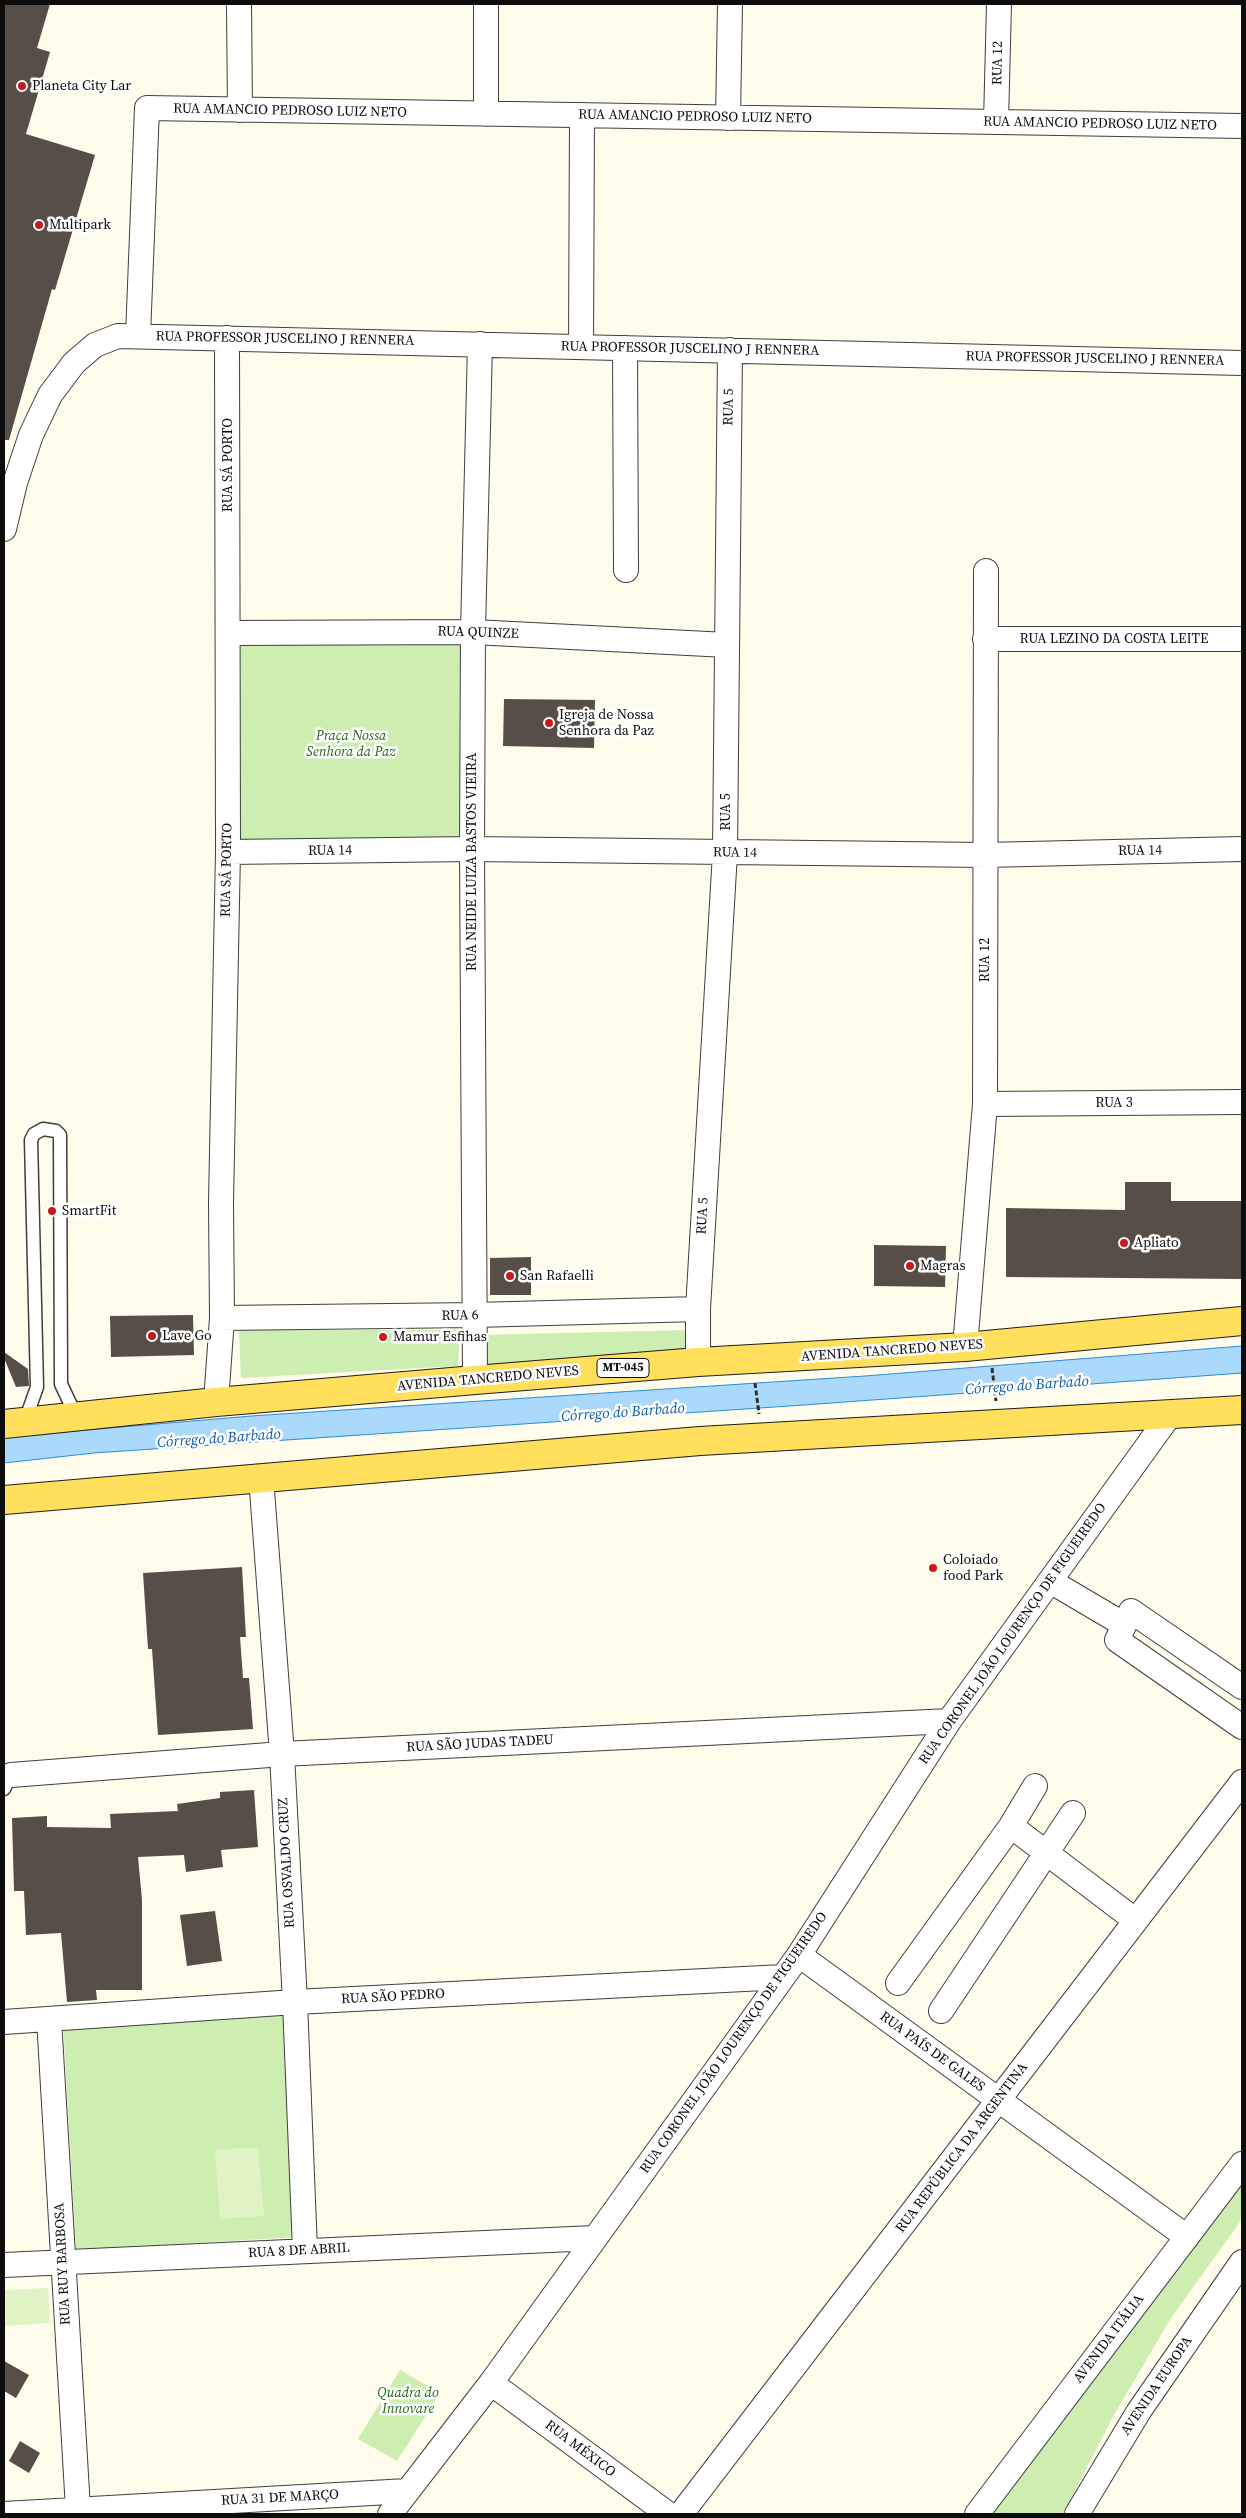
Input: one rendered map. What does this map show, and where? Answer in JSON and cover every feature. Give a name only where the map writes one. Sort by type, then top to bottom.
[{"type":"main road","name":"AVENIDA TANCREDO NEVES","points":[[14,1423],[216,1402],[475,1380],[698,1362],[965,1347],[1242,1321]]},
{"type":"main road","points":[[4,1500],[700,1441],[1169,1416],[1242,1410]]},
{"type":"street","points":[[239,4],[240,110]]},
{"type":"street","points":[[486,4],[486,114]]},
{"type":"street","points":[[728,118],[730,4]]},
{"type":"street","name":"RUA 12","points":[[996,122],[999,4]]},
{"type":"street","name":"RUA AMANCIO PEDROSO LUIZ NETO","points":[[138,336],[147,108],[1242,126]]},
{"type":"street","points":[[581,347],[582,115]]},
{"type":"street","name":"RUA PROFESSOR JUSCELINO J RENNERA","points":[[4,529],[14,483],[31,435],[50,395],[74,363],[95,346],[118,336],[1242,363]]},
{"type":"street","name":"RUA SÁ PORTO","points":[[216,1402],[222,1318],[221,1192],[228,852],[227,338]]},
{"type":"street","name":"RUA NEIDE LUIZA BASTOS VIEIRA","points":[[475,1380],[472,849],[473,632],[480,344]]},
{"type":"street","points":[[625,348],[626,570]]},
{"type":"street","name":"RUA 5","points":[[698,1362],[698,1310],[725,853],[730,350]]},
{"type":"street","name":"RUA 12","points":[[965,1347],[985,1104],[986,571]]},
{"type":"street","name":"RUA QUINZE","points":[[229,633],[473,632],[727,645]]},
{"type":"street","name":"RUA LEZINO DA COSTA LEITE","points":[[985,639],[1242,639]]},
{"type":"street","name":"RUA 14","points":[[228,852],[472,849],[985,855],[1242,849]]},
{"type":"street","name":"RUA 3","points":[[985,1104],[1242,1102]]},
{"type":"street","name":"RUA 6","points":[[222,1318],[475,1316],[698,1310]]},
{"type":"street","name":"RUA CORONEL JOÃO LOURENÇO DE FIGUEIREDO","points":[[390,2514],[491,2383],[800,1955],[948,1721],[1169,1416]]},
{"type":"street","name":"RUA OSVALDO CRUZ","points":[[261,1477],[282,1754],[305,2250]]},
{"type":"street","points":[[1050,1580],[1123,1624]]},
{"type":"street","points":[[1242,1687],[1131,1611],[1123,1624],[1117,1640],[1242,1727]]},
{"type":"street","name":"RUA SÃO JUDAS TADEU","points":[[7,1782],[282,1754],[948,1721]]},
{"type":"street","name":"RUA REPÚBLICA DA ARGENTINA","points":[[682,2514],[1242,1782]]},
{"type":"street","points":[[898,1983],[1011,1826],[1035,1786]]},
{"type":"street","points":[[941,2012],[1073,1813]]},
{"type":"street","points":[[1011,1826],[1135,1920]]},
{"type":"street","name":"RUA PAÍS DE GALES","points":[[800,1955],[1187,2237]]},
{"type":"street","name":"RUA SÃO PEDRO","points":[[4,2022],[295,2002],[783,1977]]},
{"type":"street","name":"RUA RUY BARBOSA","points":[[49,2019],[78,2509]]},
{"type":"street","name":"AVENIDA ITÁLIA","points":[[976,2514],[1242,2164]]},
{"type":"street","name":"RUA 8 DE ABRIL","points":[[4,2265],[594,2238]]},
{"type":"street","name":"AVENIDA EUROPA","points":[[1077,2514],[1139,2411],[1242,2262]]},
{"type":"street","name":"RUA MÉXICO","points":[[491,2383],[668,2514]]},
{"type":"street","name":"RUA 31 DE MARÇO","points":[[4,2514],[407,2492]]},
{"type":"lane","points":[[14,1423],[37,1388],[32,1140],[34,1134],[43,1129],[56,1131],[60,1135],[61,1384],[76,1416]]},
{"type":"path","points":[[992,1366],[996,1401]]},
{"type":"path","points":[[755,1382],[759,1416]]},
{"type":"green space","name":"Praça Nossa Senhora da Paz","points":[[235,642],[466,643],[466,846],[235,845]]},
{"type":"green space","points":[[239,1330],[460,1330],[458,1366],[241,1378]]},
{"type":"green space","points":[[689,1330],[688,1355],[480,1374],[481,1335]]},
{"type":"green space","points":[[284,2010],[298,2237],[76,2250],[63,2022]]},
{"type":"green space","points":[[258,2147],[264,2216],[220,2219],[215,2150]]},
{"type":"green space","points":[[1242,2170],[1242,2219],[1171,2318],[1115,2413],[1063,2514],[980,2514]]},
{"type":"green space","points":[[48,2288],[50,2323],[4,2326],[4,2290]]},
{"type":"green space","name":"Quadra do Innovare","points":[[400,2370],[440,2393],[397,2461],[358,2439]]},
{"type":"water","name":"Córrego do Barbado","points":[[1242,1346],[1242,1373],[94,1453],[4,1463],[4,1437],[251,1416],[865,1376]]},
{"type":"building","points":[[4,4],[50,4],[37,48],[50,52],[26,134],[95,155],[55,290],[52,289],[9,440],[4,440]]},
{"type":"building","name":"Igreja de Nossa Senhora da Paz","points":[[504,699],[595,700],[594,748],[503,746]]},
{"type":"building","name":"Apliato","points":[[1125,1182],[1171,1182],[1171,1201],[1242,1201],[1242,1279],[1006,1277],[1006,1208],[1125,1210]]},
{"type":"building","name":"Magras","points":[[874,1245],[946,1246],[945,1287],[874,1286]]},
{"type":"building","name":"San Rafaelli","points":[[531,1257],[531,1295],[490,1295],[490,1258]]},
{"type":"building","name":"Lave Go","points":[[193,1315],[194,1355],[111,1357],[110,1316]]},
{"type":"building","points":[[4,1352],[28,1369],[29,1386],[16,1387],[4,1358]]},
{"type":"building","points":[[242,1567],[246,1637],[240,1637],[243,1678],[249,1678],[253,1729],[158,1735],[152,1649],[148,1649],[143,1573]]},
{"type":"building","points":[[254,1790],[258,1847],[221,1850],[223,1867],[186,1872],[184,1855],[138,1857],[142,1900],[142,1990],[96,1990],[97,2000],[67,2002],[61,1933],[26,1935],[24,1891],[14,1891],[12,1818],[47,1816],[47,1827],[111,1828],[110,1814],[178,1811],[177,1804],[220,1798],[220,1792]]},
{"type":"building","points":[[215,1911],[222,1961],[187,1966],[180,1915]]},
{"type":"building","points":[[4,2361],[29,2375],[16,2398],[4,2391]]},
{"type":"building","points":[[20,2441],[40,2453],[29,2473],[9,2461]]},
{"type":"place","name":"Planeta City Lar","points":[[22,86]]},
{"type":"place","name":"Multipark","points":[[39,225]]},
{"type":"place","name":"Igreja de Nossa Senhora da Paz","points":[[549,723]]},
{"type":"place","name":"SmartFit","points":[[52,1211]]},
{"type":"place","name":"Apliato","points":[[1124,1243]]},
{"type":"place","name":"Magras","points":[[910,1266]]},
{"type":"place","name":"San Rafaelli","points":[[510,1276]]},
{"type":"place","name":"Lave Go","points":[[152,1336]]},
{"type":"place","name":"Mamur Esfihas","points":[[383,1337]]},
{"type":"place","name":"Coloiado food Park","points":[[933,1568]]}]
